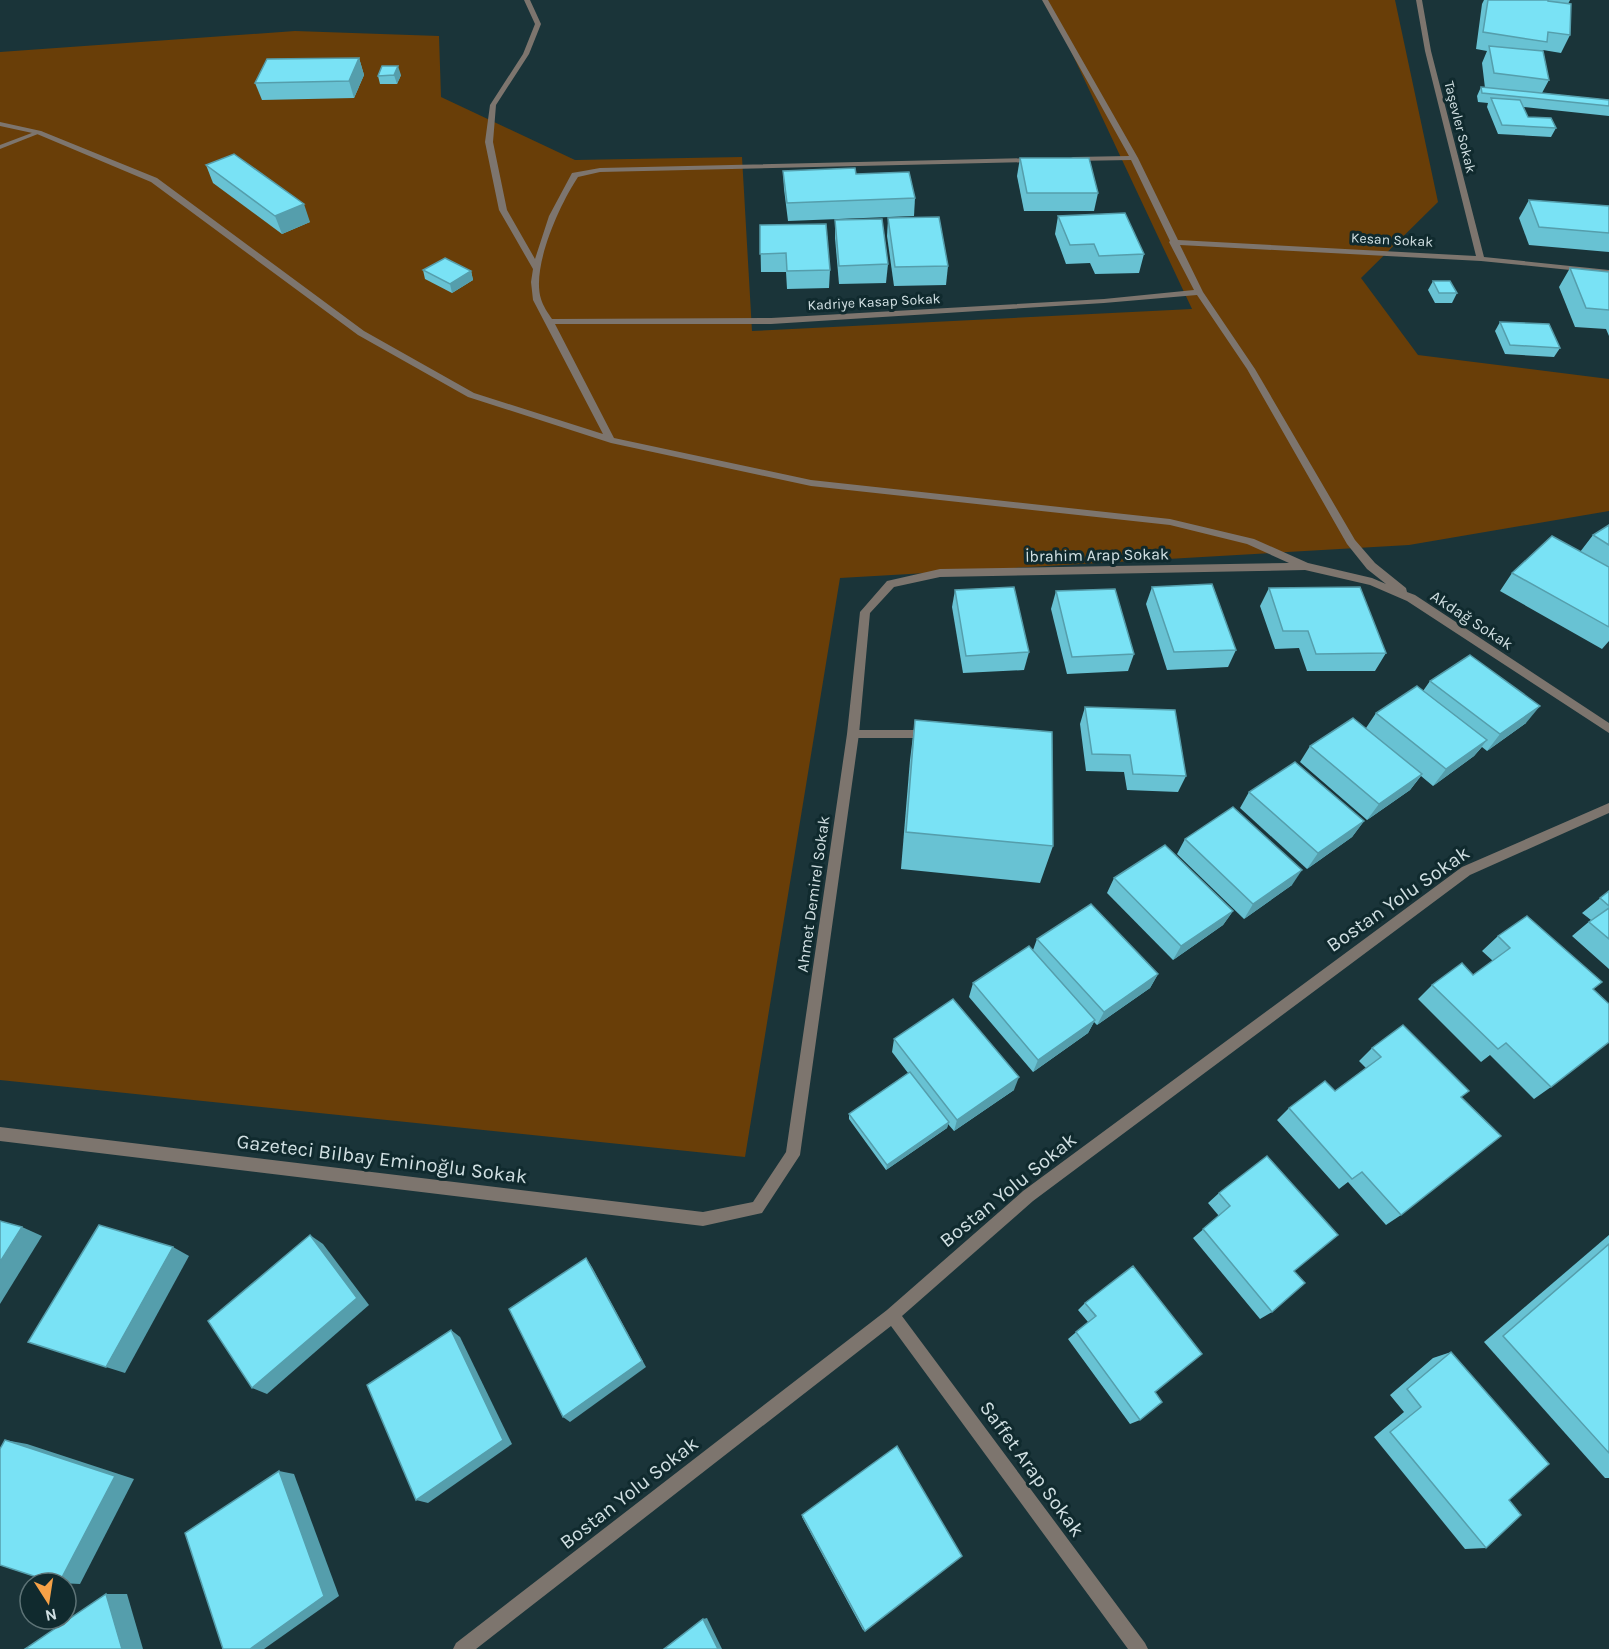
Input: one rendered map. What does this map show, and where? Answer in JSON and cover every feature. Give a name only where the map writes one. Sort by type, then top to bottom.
[{"type":"street","points":[[527,0],[538,24],[526,54],[493,105],[489,142],[503,210],[536,267]]},
{"type":"street","points":[[1045,0],[1134,158],[1199,292],[1251,369],[1350,542],[1371,566],[1411,598]]},
{"type":"street","name":"Taşevler Sokak","points":[[1419,0],[1428,51],[1481,259]]},
{"type":"street","points":[[0,124],[39,132],[154,180],[361,333],[471,395],[611,440],[811,483],[1170,522],[1250,541],[1305,566]]},
{"type":"street","points":[[0,147],[39,132]]},
{"type":"street","points":[[1063,159],[1134,158]]},
{"type":"street","points":[[611,440],[575,378],[550,322],[536,298],[536,267],[566,188],[575,175],[600,170],[1039,160]]},
{"type":"street","name":"Kesan Sokak","points":[[1173,242],[1481,259],[1609,272]]},
{"type":"street","name":"Kadriye Kasap Sokak","points":[[550,322],[771,321],[1104,301],[1199,292]]},
{"type":"street","name":"Akdağ Sokak","points":[[1305,566],[1372,582],[1411,598],[1609,729]]},
{"type":"street","name":"İbrahim Arap Sokak","points":[[891,584],[940,573],[1305,566]]},
{"type":"street","name":"Ahmet Demirel Sokak","points":[[757,1208],[792,1155],[853,734],[865,612],[891,584]]},
{"type":"street","points":[[853,734],[948,733]]},
{"type":"street","name":"Bostan Yolu Sokak","points":[[462,1649],[892,1315],[1028,1196],[1466,871],[1609,808]]},
{"type":"street","name":"Gazeteci Bilbay Eminoğlu Sokak","points":[[0,1134],[703,1219],[757,1208]]},
{"type":"street","name":"Saffet Arap Sokak","points":[[892,1315],[1138,1649]]},
{"type":"shaded area","points":[[1047,0],[1395,0],[1438,202],[1361,278],[1418,355],[1609,379],[1609,511],[1409,545],[840,578],[745,1157],[0,1080],[0,52],[295,31],[439,36],[441,97],[575,160],[742,157],[752,331],[1192,309]]},
{"type":"building","points":[[1488,0],[1548,0],[1571,4],[1570,35],[1548,32],[1547,42],[1483,32]]},
{"type":"building","points":[[1489,46],[1543,51],[1549,80],[1494,73]]},
{"type":"building","points":[[359,58],[349,81],[255,83],[267,59]]},
{"type":"building","points":[[382,66],[398,66],[394,75],[378,76]]},
{"type":"building","points":[[1481,87],[1609,100],[1609,106],[1482,93]]},
{"type":"building","points":[[1491,98],[1520,100],[1528,117],[1551,118],[1556,128],[1502,125]]},
{"type":"building","points":[[234,154],[304,204],[275,216],[206,165]]},
{"type":"building","points":[[1020,158],[1089,158],[1098,193],[1027,193]]},
{"type":"building","points":[[855,168],[856,174],[909,172],[915,198],[787,203],[783,171]]},
{"type":"building","points":[[1529,200],[1609,206],[1609,233],[1539,227]]},
{"type":"building","points":[[1125,213],[1144,254],[1099,256],[1094,244],[1070,245],[1058,216]]},
{"type":"building","points":[[939,217],[948,266],[895,267],[888,218]]},
{"type":"building","points":[[882,219],[888,264],[839,266],[835,220]]},
{"type":"building","points":[[826,224],[830,270],[787,271],[786,253],[760,254],[760,225]]},
{"type":"building","points":[[445,258],[471,271],[450,284],[423,270]]},
{"type":"building","points":[[1570,268],[1609,272],[1609,310],[1586,308]]},
{"type":"building","points":[[1433,281],[1450,281],[1457,293],[1439,293]]},
{"type":"building","points":[[1500,322],[1549,324],[1560,348],[1510,345]]},
{"type":"building","points":[[1609,525],[1609,545],[1593,535]]},
{"type":"building","points":[[1552,536],[1609,567],[1609,627],[1512,573]]},
{"type":"building","points":[[1212,584],[1236,650],[1174,652],[1152,587]]},
{"type":"building","points":[[1014,587],[1029,652],[966,656],[955,590]]},
{"type":"building","points":[[1360,587],[1386,653],[1316,654],[1308,631],[1283,631],[1269,588]]},
{"type":"building","points":[[1115,589],[1134,654],[1072,657],[1056,591]]},
{"type":"building","points":[[1470,655],[1540,706],[1500,734],[1430,681]]},
{"type":"building","points":[[1417,686],[1487,740],[1446,769],[1376,713]]},
{"type":"building","points":[[1085,707],[1175,710],[1186,776],[1133,774],[1130,755],[1092,754]]},
{"type":"building","points":[[1353,718],[1422,774],[1379,804],[1310,746]]},
{"type":"building","points":[[915,720],[1052,732],[1053,846],[906,832]]},
{"type":"building","points":[[1295,762],[1364,821],[1318,853],[1249,792]]},
{"type":"building","points":[[1233,807],[1302,870],[1253,904],[1185,839]]},
{"type":"building","points":[[1165,845],[1233,911],[1181,946],[1114,878]]},
{"type":"building","points":[[1609,891],[1609,906],[1600,898]]},
{"type":"building","points":[[1091,904],[1158,974],[1104,1012],[1037,939]]},
{"type":"building","points":[[1609,908],[1609,939],[1589,922]]},
{"type":"building","points":[[1527,916],[1602,982],[1593,989],[1609,1004],[1609,1042],[1551,1087],[1506,1043],[1498,1049],[1432,985],[1462,963],[1473,975],[1510,948],[1498,936]]},
{"type":"building","points":[[1029,946],[1095,1020],[1038,1060],[973,983]]},
{"type":"building","points":[[953,999],[1019,1077],[957,1120],[894,1039]]},
{"type":"building","points":[[1403,1025],[1469,1091],[1461,1097],[1501,1136],[1401,1215],[1362,1172],[1352,1179],[1289,1108],[1325,1081],[1335,1091],[1381,1057],[1372,1048]]},
{"type":"building","points":[[910,1072],[949,1122],[887,1165],[849,1114]]},
{"type":"building","points":[[1267,1156],[1338,1235],[1294,1271],[1305,1283],[1272,1312],[1203,1229],[1230,1206],[1219,1193]]},
{"type":"building","points":[[0,1221],[22,1227],[0,1262]]},
{"type":"building","points":[[99,1225],[173,1247],[106,1367],[28,1342]]},
{"type":"building","points":[[310,1235],[357,1298],[252,1388],[208,1321]]},
{"type":"building","points":[[1609,1244],[1609,1453],[1503,1336]]},
{"type":"building","points":[[586,1258],[642,1361],[563,1417],[509,1309]]},
{"type":"building","points":[[1133,1266],[1202,1354],[1155,1392],[1162,1402],[1140,1420],[1076,1332],[1096,1316],[1085,1303]]},
{"type":"building","points":[[451,1330],[503,1440],[416,1500],[367,1385]]},
{"type":"building","points":[[1451,1352],[1549,1464],[1509,1500],[1521,1515],[1486,1548],[1390,1432],[1421,1407],[1407,1389]]},
{"type":"building","points":[[5,1440],[115,1476],[65,1571],[18,1571],[0,1565],[0,1449]]},
{"type":"building","points":[[897,1446],[962,1556],[865,1631],[802,1515]]},
{"type":"building","points":[[279,1471],[324,1596],[250,1649],[223,1649],[185,1533]]},
{"type":"building","points":[[106,1594],[122,1649],[25,1649],[52,1631],[78,1631],[78,1613]]},
{"type":"building","points":[[703,1619],[718,1649],[664,1649]]}]
